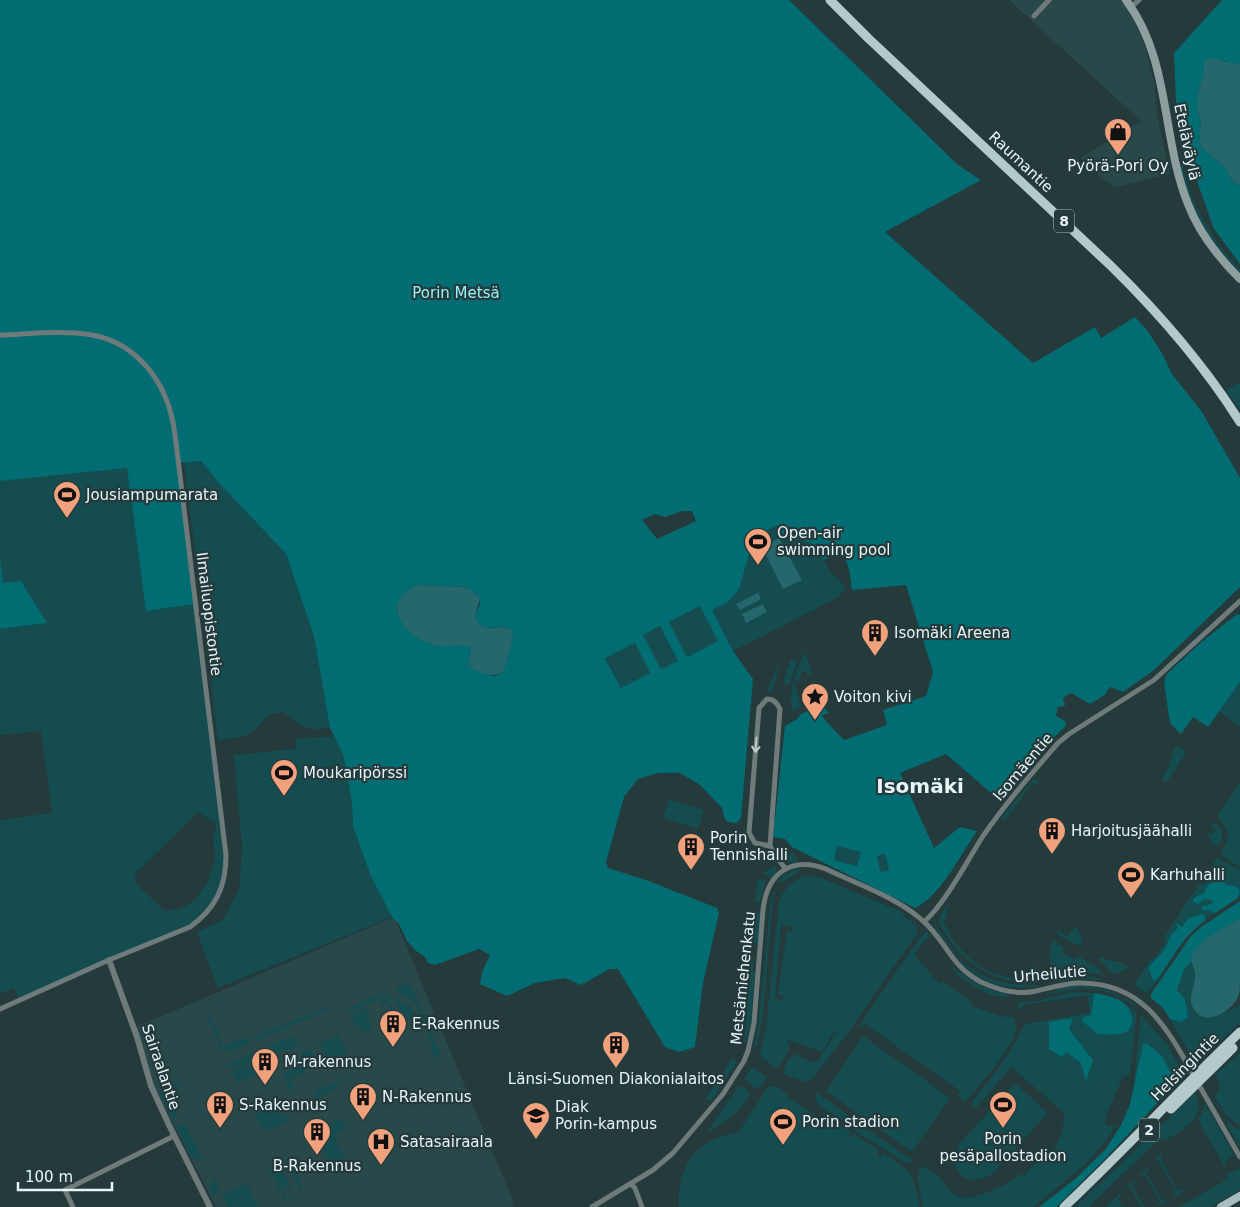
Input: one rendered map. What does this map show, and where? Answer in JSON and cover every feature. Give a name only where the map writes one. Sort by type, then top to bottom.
[{"type":"highway","name":"Raumantie","points":[[830,0],[868,38],[1112,266],[1183,344],[1240,422]]},
{"type":"highway","points":[[1238,1042],[1240,1028]]},
{"type":"highway","name":"Helsingintie","points":[[1207,1069],[1238,1042],[1240,1032]]},
{"type":"highway","name":"Helsingintie","points":[[1064,1207],[1109,1165],[1124,1155],[1185,1090],[1238,1042]]},
{"type":"main road","name":"Eteläväylä","points":[[1126,0],[1143,28],[1156,61],[1176,165],[1195,222],[1207,241],[1240,279]]},
{"type":"main road","points":[[1221,1207],[1240,1196]]},
{"type":"street","points":[[1034,16],[1049,0]]},
{"type":"street","points":[[1131,7],[1139,0]]},
{"type":"street","name":"Ilmailuopistontie","points":[[0,335],[65,334],[90,335],[108,339],[137,357],[147,367],[162,388],[172,414],[226,855],[226,873],[222,887],[217,898],[201,919],[179,933],[109,960],[0,1009]]},
{"type":"street","name":"Isomäentie","points":[[925,921],[931,916],[989,828],[1058,743],[1076,729],[1154,680],[1240,601]]},
{"type":"street","points":[[770,846],[755,843],[749,833],[759,708],[767,700],[771,699],[780,709],[770,846],[786,869]]},
{"type":"street","name":"Urheilutie","points":[[786,869],[800,864],[816,865],[901,905],[925,921],[954,961],[966,973],[996,988],[1015,992],[1034,992],[1071,983],[1090,983],[1112,986],[1127,993],[1160,1021],[1172,1037],[1240,1157]]},
{"type":"street","name":"Metsämiehenkatu","points":[[592,1207],[660,1164],[685,1142],[723,1094],[744,1061],[748,1052],[754,1023],[765,896],[772,881],[786,869]]},
{"type":"street","name":"Sairaalantie","points":[[109,960],[137,1037],[152,1086],[174,1136],[210,1207]]},
{"type":"street","points":[[73,1207],[65,1190],[174,1136]]},
{"type":"street","points":[[631,1184],[635,1188],[642,1207]]},
{"type":"shaded area","points":[[1009,0],[1143,0],[1130,12],[1145,46],[1154,83],[1158,119],[1170,174],[1115,187],[1103,179],[1081,158],[1141,121]]},
{"type":"shaded area","points":[[1210,58],[1240,64],[1240,184],[1238,185],[1231,180],[1226,168],[1203,149],[1199,143],[1201,123],[1198,112],[1198,93],[1204,74],[1204,62]]},
{"type":"shaded area","points":[[1180,164],[1182,164],[1191,193],[1204,221],[1220,246],[1240,270],[1240,274],[1219,250],[1194,210],[1183,180]]},
{"type":"shaded area","points":[[1240,382],[1240,410],[1226,390]]},
{"type":"shaded area","points":[[201,461],[218,482],[286,554],[314,636],[330,728],[316,729],[305,727],[294,721],[284,712],[269,714],[252,732],[236,738],[218,740],[184,462]]},
{"type":"shaded area","points":[[127,468],[146,611],[195,604],[226,873],[217,898],[190,927],[21,1000],[13,988],[0,994],[0,820],[52,813],[41,731],[0,735],[0,629],[46,623],[3,583],[0,558],[0,481]],"holes":[[[198,812],[216,824],[213,834],[215,859],[208,881],[195,900],[180,909],[165,911],[135,883],[135,874]]]},
{"type":"shaded area","name":"Open-air swimming pool","points":[[786,477],[830,572],[840,580],[845,592],[840,593],[841,596],[733,651],[673,533]]},
{"type":"shaded area","points":[[779,538],[802,580],[783,589],[762,547]]},
{"type":"shaded area","points":[[419,585],[465,587],[480,598],[475,617],[479,623],[488,628],[502,627],[512,631],[513,638],[504,671],[492,675],[472,669],[469,663],[471,648],[468,646],[442,646],[429,643],[416,637],[406,628],[398,615],[398,604],[405,593]]},
{"type":"shaded area","points":[[758,593],[761,599],[740,610],[736,604]]},
{"type":"shaded area","points":[[763,604],[767,612],[746,623],[742,614]]},
{"type":"shaded area","points":[[700,606],[718,641],[687,657],[669,622]]},
{"type":"shaded area","points":[[660,626],[678,661],[661,669],[643,635]]},
{"type":"shaded area","points":[[635,643],[650,673],[621,688],[605,657]]},
{"type":"shaded area","points":[[805,652],[812,673],[807,675],[806,671],[801,672],[800,679],[794,681]]},
{"type":"shaded area","points":[[791,659],[797,663],[789,685],[784,684],[786,671]]},
{"type":"shaded area","points":[[781,660],[774,686],[769,694],[768,689]]},
{"type":"shaded area","points":[[794,681],[801,706],[793,712],[791,704]]},
{"type":"shaded area","points":[[1240,682],[1240,727],[1219,711]]},
{"type":"shaded area","points":[[334,736],[343,754],[352,802],[353,826],[370,874],[392,917],[218,988],[197,932],[223,920],[239,889],[242,847],[234,755],[296,749],[295,739]]},
{"type":"shaded area","points":[[1177,746],[1185,750],[1186,753],[1167,782],[1165,782],[1162,779]]},
{"type":"shaded area","points":[[1034,778],[1038,781],[1038,786],[1033,783],[1004,821],[1001,818]]},
{"type":"shaded area","points":[[1240,782],[1240,867],[1220,854],[1228,835],[1225,827],[1218,819],[1219,813]]},
{"type":"shaded area","points":[[669,799],[704,810],[698,829],[663,818]]},
{"type":"shaded area","points":[[1213,823],[1221,829],[1222,834],[1221,843],[1217,846],[1212,844],[1207,832],[1213,834],[1216,830],[1210,827]]},
{"type":"shaded area","points":[[837,846],[861,852],[857,866],[834,860]]},
{"type":"shaded area","points":[[765,851],[772,857],[764,863],[759,862],[762,852]]},
{"type":"shaded area","points":[[791,852],[796,856],[797,863],[787,862],[782,858]]},
{"type":"shaded area","points":[[885,854],[889,870],[881,872],[877,856]]},
{"type":"shaded area","points":[[1217,858],[1240,870],[1240,896],[1203,922],[1184,939],[1156,982],[1145,993],[1135,983],[1152,957],[1155,958],[1166,941],[1163,939],[1199,884],[1203,885],[1214,868],[1212,866]]},
{"type":"shaded area","points":[[776,865],[776,873],[773,879],[764,874],[764,872]]},
{"type":"shaded area","points":[[799,868],[799,872],[781,883],[778,881],[784,875]]},
{"type":"shaded area","points":[[804,876],[819,877],[902,912],[904,913],[902,915],[917,926],[918,932],[848,1033],[812,1079],[806,1082],[784,1073],[787,1062],[795,1054],[813,1063],[817,1062],[836,1033],[835,1030],[822,1052],[786,1039],[790,1045],[789,1050],[779,1067],[776,1068],[760,1056],[766,1027],[779,903],[785,890]],"holes":[[[786,925],[792,928],[792,932],[787,930],[778,994],[784,997],[782,1001],[775,998],[781,926],[785,927]]]},
{"type":"shaded area","points":[[758,878],[766,880],[760,902],[755,902]]},
{"type":"shaded area","points":[[774,892],[776,893],[773,898],[763,1015],[756,1050],[771,897]]},
{"type":"shaded area","points":[[948,904],[947,918],[943,921],[958,946],[967,956],[990,972],[1017,978],[1032,978],[1032,967],[1036,964],[1035,980],[1018,982],[996,977],[967,959],[951,942],[939,922]]},
{"type":"shaded area","points":[[755,912],[761,913],[758,943],[754,944]]},
{"type":"shaded area","points":[[394,917],[514,1203],[512,1207],[216,1207],[152,1082],[136,1027]]},
{"type":"shaded area","points":[[1240,919],[1239,995],[1235,1002],[1222,1013],[1208,1018],[1201,1016],[1195,1011],[1191,1002],[1195,974],[1191,960],[1193,953],[1203,941]]},
{"type":"shaded area","points":[[935,924],[955,953],[972,969],[992,979],[1014,984],[1037,985],[1037,987],[1018,988],[1002,986],[976,975],[955,955],[935,927]]},
{"type":"shaded area","points":[[1075,926],[1083,941],[1079,946],[1057,933],[1059,930],[1067,937]]},
{"type":"shaded area","points":[[928,932],[929,936],[914,954],[939,984],[943,981],[971,1002],[972,1006],[1003,1017],[1004,1015],[1014,1018],[1016,1030],[1009,1046],[965,1102],[957,1096],[960,1091],[864,1023],[860,1027],[860,1024],[918,940]]},
{"type":"shaded area","points":[[1052,941],[1064,948],[1062,952],[1076,960],[1078,956],[1100,970],[1103,975],[1078,973],[1053,977],[1049,954]]},
{"type":"shaded area","points":[[1100,957],[1129,967],[1114,975],[1099,959]]},
{"type":"shaded area","points":[[1191,961],[1196,970],[1195,980],[1212,1018],[1240,1004],[1240,1022],[1196,1064],[1170,1019],[1181,1022],[1185,999],[1177,990],[1184,970]]},
{"type":"shaded area","points":[[751,962],[753,962],[753,972],[755,973],[751,1021],[746,1042],[744,1043]]},
{"type":"shaded area","points":[[951,967],[978,984],[1007,994],[1007,997],[993,995],[976,988]]},
{"type":"shaded area","points":[[1082,976],[1105,980],[1079,978],[1056,981],[1067,978]]},
{"type":"shaded area","points":[[409,983],[412,986],[441,1055],[435,1058],[430,1046],[433,1045],[416,1003],[396,991],[398,987]]},
{"type":"shaded area","points":[[1072,986],[1106,990],[1122,996],[1137,1005],[1135,1006],[1121,997],[1105,991],[1080,988],[1043,994]]},
{"type":"shaded area","points":[[389,990],[393,997],[411,1007],[419,1027],[414,1029],[410,1018],[404,1021]]},
{"type":"shaded area","points":[[385,992],[386,996],[350,1012],[348,1011],[356,1004]]},
{"type":"shaded area","points":[[1072,992],[1094,993],[1091,1015],[1082,1018],[1083,1022],[1112,1034],[1117,1034],[1133,1014],[1128,1006],[1137,1012],[1130,1074],[1123,1077],[1106,1115],[1105,1123],[1108,1126],[1116,1125],[1108,1138],[1085,1165],[1033,1207],[923,1207],[917,1176],[922,1166],[936,1174],[949,1189],[957,1196],[963,1198],[990,1192],[1008,1183],[1020,1174],[1024,1176],[1031,1167],[1054,1150],[1063,1130],[1064,1113],[1011,1067],[976,1108],[972,1104],[972,1101],[1008,1054],[1025,1024],[1090,1013],[1087,995],[1023,1005],[1023,1010],[1018,1008],[1019,1002],[1036,1001]],"holes":[[[1049,1022],[1069,1029],[1093,1060],[1086,1080],[1082,1063],[1066,1052]]]},
{"type":"shaded area","points":[[388,998],[400,1023],[397,1025],[388,1004],[382,1006],[380,1002]]},
{"type":"shaded area","points":[[327,1007],[328,1010],[255,1041],[253,1037]]},
{"type":"shaded area","points":[[368,1008],[370,1012],[366,1014],[372,1028],[369,1032],[356,1027],[351,1016]]},
{"type":"shaded area","points":[[209,1013],[223,1047],[243,1038],[250,1038],[252,1042],[236,1049],[222,1052],[206,1015]]},
{"type":"shaded area","points":[[1141,1015],[1167,1044],[1184,1076],[1165,1095],[1173,1077],[1134,1083]]},
{"type":"shaded area","points":[[339,1035],[347,1053],[320,1066],[317,1061],[326,1057],[320,1045],[312,1047]]},
{"type":"shaded area","points":[[293,1036],[298,1048],[276,1052],[268,1046]]},
{"type":"shaded area","points":[[863,1036],[950,1098],[912,1152],[826,1091]]},
{"type":"shaded area","points":[[310,1049],[314,1057],[306,1064],[301,1053]]},
{"type":"shaded area","points":[[259,1051],[264,1058],[231,1069],[228,1064]]},
{"type":"shaded area","points":[[1240,1053],[1240,1126],[1226,1115],[1214,1096],[1219,1091],[1220,1086],[1216,1074]]},
{"type":"shaded area","points":[[732,1058],[737,1062],[712,1100],[706,1100],[706,1098]]},
{"type":"shaded area","points":[[266,1062],[260,1066],[262,1071],[238,1083],[232,1072],[245,1066]]},
{"type":"shaded area","points":[[302,1065],[305,1072],[290,1079],[295,1088],[290,1090],[283,1074]]},
{"type":"shaded area","points":[[752,1067],[767,1077],[757,1089],[744,1079]]},
{"type":"shaded area","points":[[352,1074],[336,1085],[337,1088],[317,1097],[321,1107],[309,1113],[307,1108],[317,1103],[314,1092]]},
{"type":"shaded area","points":[[182,1080],[183,1084],[169,1090],[167,1093],[177,1115],[176,1118],[172,1119],[159,1091]]},
{"type":"shaded area","name":"Porin pesäpallostadion","points":[[1015,1083],[1048,1113],[992,1174],[974,1180],[967,1179],[957,1170],[955,1162],[959,1144]]},
{"type":"shaded area","points":[[740,1085],[746,1088],[750,1095],[732,1116],[709,1131],[708,1130]]},
{"type":"shaded area","name":"Porin stadion","points":[[776,1086],[788,1094],[787,1097],[821,1119],[825,1114],[851,1132],[848,1136],[851,1138],[854,1134],[880,1151],[877,1155],[880,1157],[883,1153],[901,1165],[913,1180],[920,1207],[679,1207],[681,1180],[692,1157],[711,1141],[738,1133],[768,1087]]},
{"type":"shaded area","points":[[817,1093],[855,1120],[851,1126],[818,1105],[815,1096]]},
{"type":"shaded area","points":[[1195,1093],[1198,1101],[1196,1116],[1185,1128],[1163,1141],[1160,1138],[1089,1207],[1075,1207]]},
{"type":"shaded area","points":[[1204,1102],[1234,1154],[1226,1161],[1225,1167],[1198,1120],[1202,1113]]},
{"type":"shaded area","points":[[278,1103],[280,1108],[278,1112],[281,1117],[286,1115],[289,1121],[269,1130],[263,1130],[256,1117],[258,1113]]},
{"type":"shaded area","points":[[344,1118],[345,1121],[342,1123],[344,1127],[347,1126],[348,1128],[335,1135],[338,1142],[336,1146],[341,1149],[346,1159],[333,1165],[337,1173],[336,1175],[312,1124],[316,1122],[320,1129]]},
{"type":"shaded area","points":[[1228,1122],[1240,1131],[1240,1148],[1226,1123]]},
{"type":"shaded area","points":[[185,1123],[204,1161],[191,1157],[176,1126]]},
{"type":"shaded area","points":[[860,1124],[914,1161],[906,1163],[855,1131]]},
{"type":"shaded area","points":[[1161,1153],[1163,1155],[1160,1158],[1178,1191],[1182,1189],[1183,1191],[1174,1197],[1172,1195],[1176,1192],[1157,1159],[1153,1161]]},
{"type":"shaded area","points":[[276,1162],[280,1164],[293,1195],[293,1197],[287,1187],[284,1186],[285,1201],[270,1170],[272,1164]]},
{"type":"shaded area","points":[[292,1162],[303,1188],[300,1190],[289,1164]]},
{"type":"shaded area","points":[[1148,1167],[1149,1170],[1146,1173],[1162,1200],[1167,1200],[1158,1206],[1156,1205],[1160,1202],[1144,1174],[1139,1175]]},
{"type":"shaded area","points":[[1240,1169],[1240,1189],[1238,1191],[1210,1207],[1179,1207],[1228,1179],[1226,1174]]},
{"type":"shaded area","points":[[214,1176],[220,1190],[211,1195],[209,1191]]},
{"type":"shaded area","points":[[1134,1180],[1135,1184],[1132,1186],[1144,1207],[1141,1207],[1130,1187],[1125,1189]]},
{"type":"shaded area","points":[[247,1183],[258,1207],[228,1207],[222,1195]]},
{"type":"shaded area","points":[[1119,1194],[1121,1196],[1118,1199],[1122,1207],[1106,1207]]},
{"type":"green space","name":"Porin Metsä","points":[[0,0],[789,0],[958,165],[981,180],[885,232],[1033,363],[1095,327],[1101,338],[1135,317],[1147,330],[1162,353],[1172,374],[1202,412],[1240,478],[1240,587],[1153,671],[1123,692],[1111,687],[1106,694],[1090,704],[1071,693],[1063,698],[1065,706],[1058,707],[1056,716],[1065,721],[1066,726],[1045,746],[999,800],[946,754],[900,773],[934,848],[960,827],[977,831],[942,885],[915,908],[792,847],[785,839],[773,837],[785,726],[797,719],[802,713],[825,708],[829,713],[822,715],[824,719],[844,740],[887,725],[883,710],[926,696],[933,672],[906,585],[852,590],[849,569],[842,550],[824,560],[811,543],[787,535],[784,537],[778,525],[743,541],[749,554],[739,589],[729,601],[712,610],[733,651],[753,679],[741,818],[737,823],[725,820],[722,808],[700,785],[680,773],[658,773],[638,779],[624,797],[606,862],[608,868],[646,880],[717,908],[719,913],[703,983],[695,1047],[679,1052],[665,1047],[618,969],[610,969],[581,985],[565,978],[535,983],[507,996],[480,984],[482,972],[490,955],[479,949],[435,965],[428,963],[425,957],[407,941],[399,924],[392,917],[370,874],[353,826],[352,802],[343,754],[330,728],[314,636],[286,554],[218,482],[201,461],[178,463],[195,604],[146,611],[127,468],[0,481]],"holes":[[[682,511],[692,511],[696,521],[657,539],[642,520],[655,514],[665,517]],[[419,585],[466,587],[477,595],[480,603],[475,617],[479,623],[486,628],[507,628],[504,671],[493,676],[469,663],[471,648],[464,644],[458,644],[397,614],[401,600],[410,589]],[[700,606],[718,641],[687,657],[669,622]],[[660,626],[678,661],[661,669],[643,635]],[[635,643],[650,673],[621,688],[605,658]],[[837,846],[861,852],[857,866],[834,860]],[[885,854],[889,870],[881,872],[877,856]]]},
{"type":"green space","points":[[1222,0],[1240,0],[1240,64],[1217,59],[1204,62],[1204,74],[1198,93],[1198,112],[1201,123],[1199,143],[1203,149],[1226,168],[1231,180],[1238,185],[1240,184],[1240,264],[1214,229],[1189,159],[1176,103],[1174,53]]},
{"type":"green space","points":[[0,558],[3,583],[21,581],[47,623],[0,629]]},
{"type":"green space","points":[[1237,614],[1240,615],[1240,682],[1208,727],[1193,717],[1181,734],[1170,723],[1164,682],[1167,674],[1199,644]]},
{"type":"green space","points":[[1218,878],[1223,879],[1226,885],[1236,886],[1240,890],[1238,898],[1215,913],[1208,910],[1204,911],[1201,909],[1203,906],[1212,904],[1213,900],[1205,899],[1198,904],[1193,902],[1193,899],[1203,894],[1208,885]]},
{"type":"green space","points":[[1240,901],[1240,919],[1222,929],[1191,956],[1191,961],[1184,970],[1177,990],[1185,999],[1188,1017],[1181,1022],[1170,1019],[1163,1008],[1151,998],[1151,994],[1191,936],[1201,927]]},
{"type":"green space","points":[[1203,914],[1205,921],[1185,940],[1159,977],[1154,981],[1148,968],[1165,949],[1170,937],[1178,928],[1176,924],[1182,927],[1189,919]]},
{"type":"green space","points":[[1094,993],[1114,998],[1130,1009],[1132,1023],[1126,1032],[1098,1034],[1083,1022],[1082,1018],[1091,1015]]},
{"type":"green space","points":[[1073,1018],[1069,1029],[1093,1060],[1086,1081],[1081,1063],[1066,1052],[1062,1057],[1049,1049],[1049,1022]]},
{"type":"green space","points":[[1146,1043],[1162,1056],[1173,1077],[1165,1095],[1105,1159],[1056,1207],[1039,1207],[1075,1179],[1105,1150],[1121,1125],[1130,1104],[1143,1045]]},
{"type":"place","name":"Pyörä-Pori Oy","points":[[1118,156]]},
{"type":"place","name":"Jousiampumarata","points":[[67,519]]},
{"type":"place","name":"Open-air swimming pool","points":[[758,566]]},
{"type":"place","name":"Isomäki Areena","points":[[875,657]]},
{"type":"place","name":"Voiton kivi","points":[[815,721]]},
{"type":"place","name":"Moukaripörssi","points":[[284,797]]},
{"type":"place","name":"Harjoitusjäähalli","points":[[1052,855]]},
{"type":"place","name":"Porin Tennishalli","points":[[691,871]]},
{"type":"place","name":"Karhuhalli","points":[[1131,899]]},
{"type":"place","name":"E-Rakennus","points":[[393,1048]]},
{"type":"place","name":"Länsi-Suomen Diakonialaitos","points":[[616,1069]]},
{"type":"place","name":"M-rakennus","points":[[265,1086]]},
{"type":"place","name":"N-Rakennus","points":[[363,1121]]},
{"type":"place","name":"S-Rakennus","points":[[220,1129]]},
{"type":"place","name":"Porin pesäpallostadion","points":[[1003,1129]]},
{"type":"place","name":"Diak Porin-kampus","points":[[536,1140]]},
{"type":"place","name":"Porin stadion","points":[[783,1146]]},
{"type":"place","name":"B-Rakennus","points":[[317,1156]]},
{"type":"place","name":"Satasairaala","points":[[381,1166]]},
{"type":"district","name":"Isomäki","points":[[920,786]]}]
